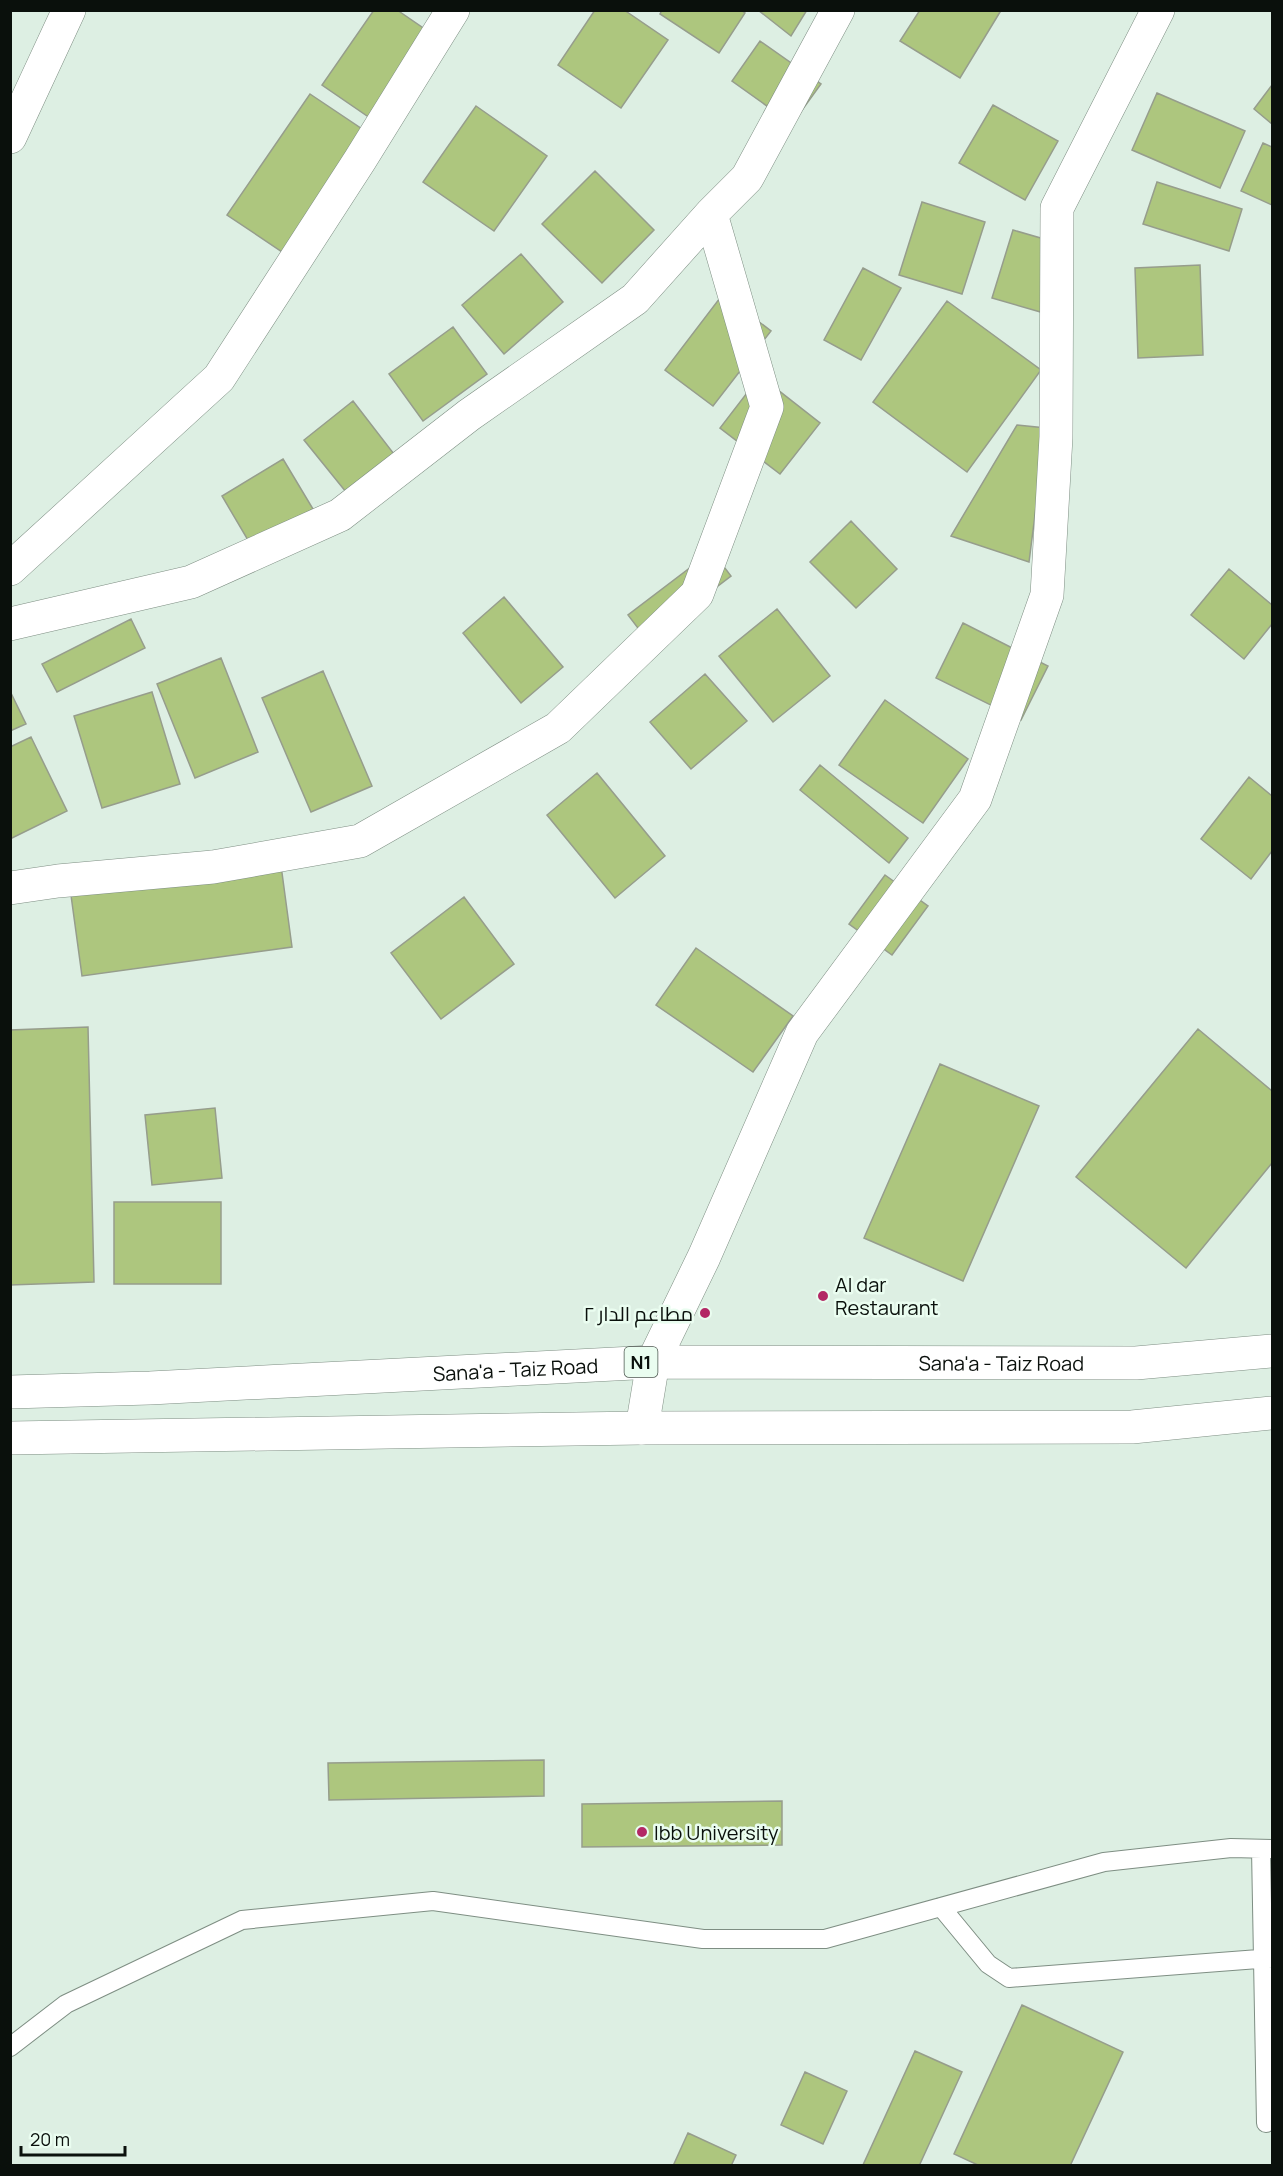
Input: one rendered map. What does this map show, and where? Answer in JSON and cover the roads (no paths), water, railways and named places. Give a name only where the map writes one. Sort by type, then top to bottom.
[{"type":"main road","points":[[10,137],[69,10]]},
{"type":"main road","points":[[10,569],[219,378],[453,10]]},
{"type":"main road","points":[[10,624],[191,582],[340,515],[469,415],[635,299],[711,214],[747,178],[837,10]]},
{"type":"main road","points":[[642,1428],[653,1362],[704,1257],[802,1033],[975,799],[1047,595],[1056,437],[1057,208],[1158,10]]},
{"type":"main road","points":[[10,888],[58,881],[213,867],[360,841],[558,728],[697,594],[767,406],[711,214]]},
{"type":"main road","name":"Sana'a - Taiz Road","points":[[10,1392],[150,1388],[653,1362],[1136,1362],[1272,1351]]},
{"type":"main road","points":[[10,1438],[642,1428],[1132,1426],[1272,1413]]},
{"type":"lane","points":[[10,2047],[66,2004],[242,1920],[433,1901],[703,1939],[825,1939],[1104,1862],[1230,1848],[1267,1849],[1266,2123]]},
{"type":"lane","points":[[940,1907],[987,1964],[1009,1978],[1268,1959]]},
{"type":"place","name":"Al dar Restaurant","points":[[823,1296]]},
{"type":"place","name":"مطاعم الدار ٢","points":[[705,1313]]},
{"type":"place","name":"Ibb University","points":[[642,1832]]}]
